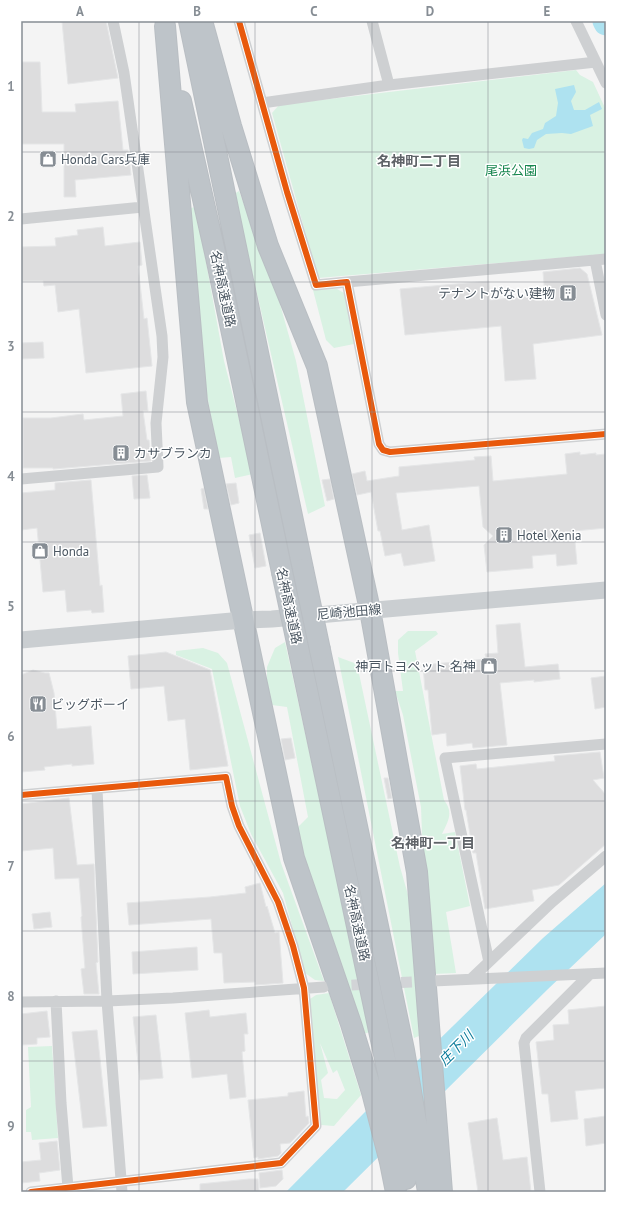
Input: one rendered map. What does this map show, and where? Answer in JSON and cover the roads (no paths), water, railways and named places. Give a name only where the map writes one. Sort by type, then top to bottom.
[{"type":"highway","name":"名神高速道路","points":[[188,21],[404,1050],[427,1130],[428,1192]]},
{"type":"highway","points":[[202,21],[268,246],[317,366],[370,610],[417,872],[430,1033],[427,1130],[442,1192]]},
{"type":"highway","name":"名神高速道路","points":[[164,24],[216,257],[388,1073],[396,1157],[408,1192]]},
{"type":"highway","points":[[164,24],[197,402],[294,858],[351,1024],[372,1092],[396,1157],[396,1192]]},
{"type":"main road","name":"尼崎池田線","points":[[21,640],[606,590]]},
{"type":"street","points":[[21,479],[158,467],[156,423],[163,356],[162,336],[124,73],[113,21]]},
{"type":"street","points":[[239,21],[287,192],[316,285],[600,260],[606,315]]},
{"type":"street","points":[[372,21],[389,85]]},
{"type":"street","points":[[576,21],[606,82]]},
{"type":"street","points":[[262,102],[389,85],[596,62]]},
{"type":"street","points":[[21,219],[143,207]]},
{"type":"street","points":[[348,282],[379,444],[383,450],[390,452],[606,434]]},
{"type":"street","points":[[489,962],[445,758],[606,744]]},
{"type":"street","points":[[21,795],[226,777],[232,806],[240,826],[278,902],[293,946],[304,988],[316,1126],[281,1164],[121,1187],[68,1188],[30,1192]]},
{"type":"street","points":[[97,789],[107,1000],[121,1187]]},
{"type":"street","points":[[471,979],[552,902],[606,856]]},
{"type":"street","points":[[433,981],[606,973]]},
{"type":"street","points":[[540,1192],[524,1043],[526,1038],[584,974]]},
{"type":"street","points":[[21,1002],[238,994],[324,987]]},
{"type":"street","points":[[56,1001],[68,1188]]},
{"type":"water","points":[[574,85],[576,92],[571,101],[574,110],[585,110],[599,102],[602,109],[590,115],[593,126],[571,134],[546,134],[537,140],[534,148],[524,148],[523,138],[528,139],[532,133],[543,129],[545,123],[556,116],[558,103],[555,89]]},
{"type":"water","name":"庄下川","points":[[606,883],[606,934],[548,989],[343,1192],[286,1192],[364,1113],[543,938]]},
{"type":"tunnel","points":[[335,986],[429,981]]},
{"type":"place","name":"Honda Cars兵庫","points":[[48,159]]},
{"type":"place","name":"テナントがない建物","points":[[568,293]]},
{"type":"place","name":"カサブランカ","points":[[121,453]]},
{"type":"place","name":"Hotel Xenia","points":[[504,535]]},
{"type":"place","name":"Honda","points":[[40,551]]},
{"type":"place","name":"神戸トヨペット 名神","points":[[489,666]]},
{"type":"place","name":"ビッグボーイ","points":[[38,704]]},
{"type":"district","name":"名神町二丁目","points":[[419,161]]},
{"type":"district","name":"名神町一丁目","points":[[433,843]]},
{"type":"park label","name":"尾浜公園","points":[[511,170]]}]
